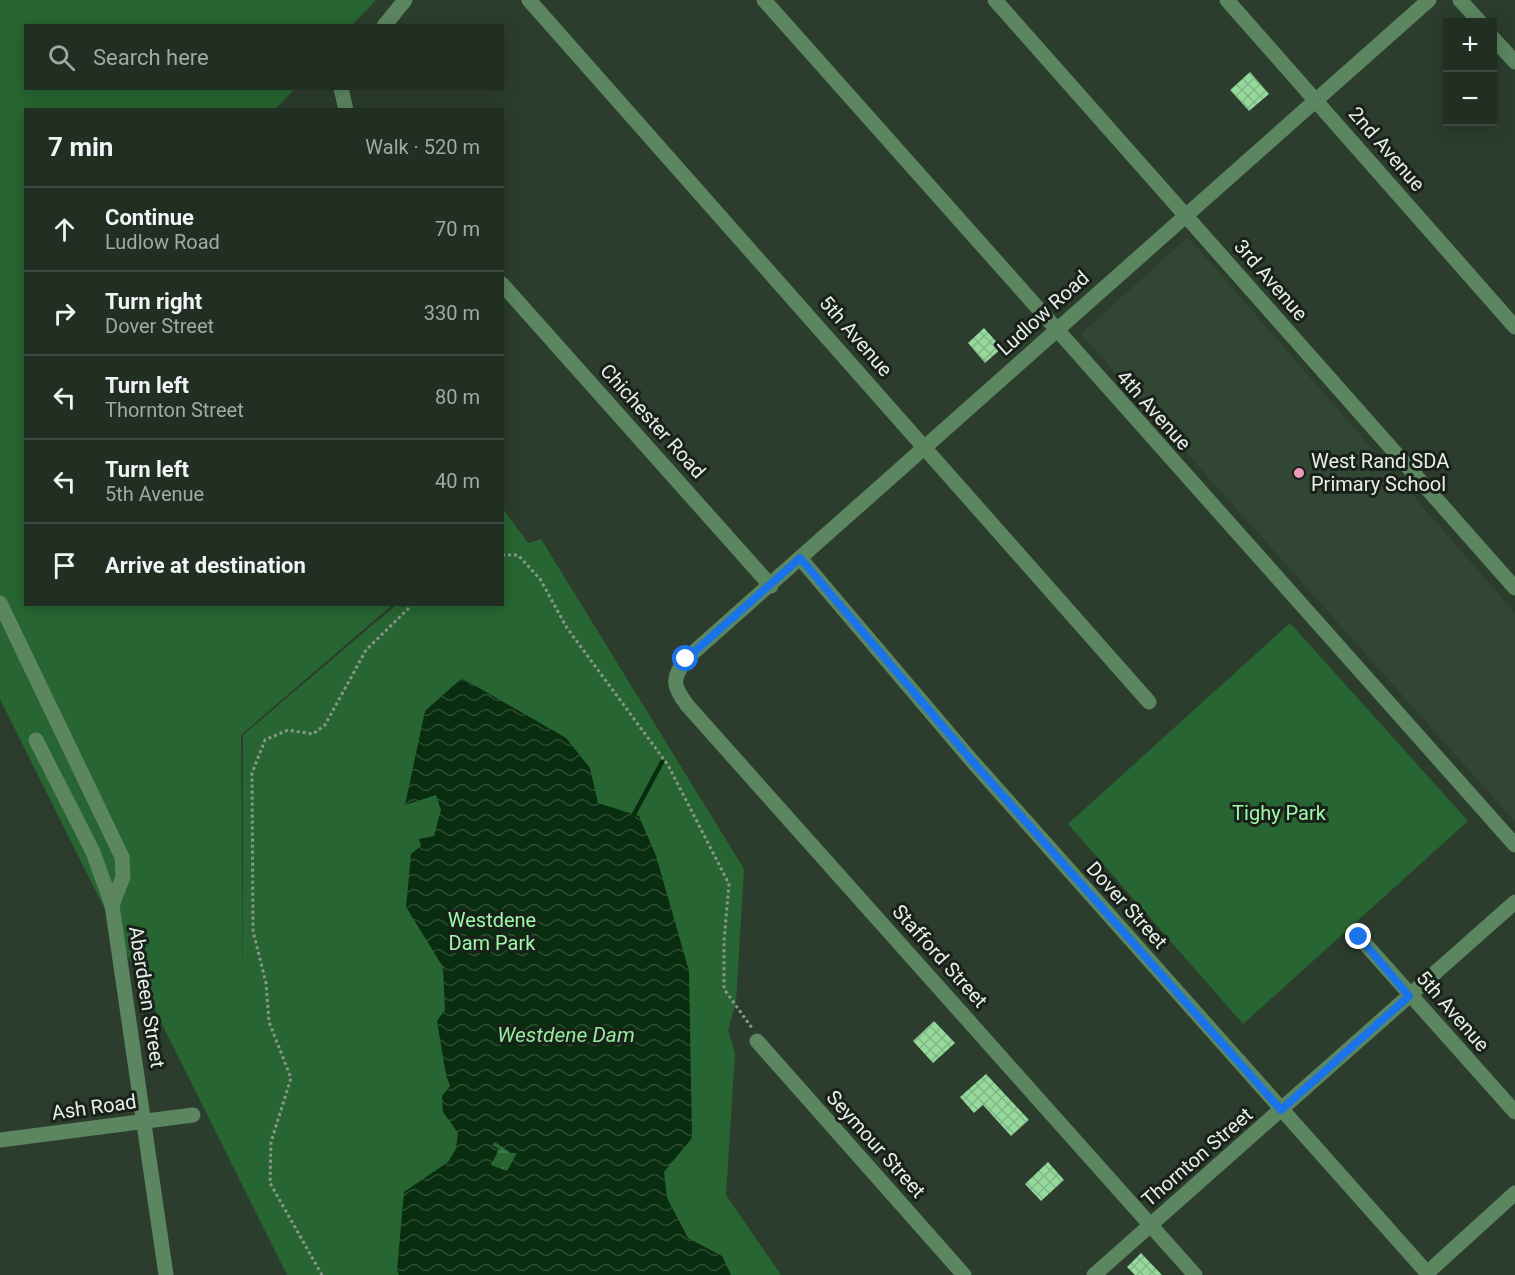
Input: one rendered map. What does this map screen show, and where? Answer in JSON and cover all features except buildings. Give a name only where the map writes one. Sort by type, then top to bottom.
[{"type":"street","points":[[386,24],[405,0]]},
{"type":"street","name":"5th Avenue","points":[[529,0],[926,446],[1149,702]]},
{"type":"street","name":"4th Avenue","points":[[764,0],[1055,331],[1515,845]]},
{"type":"street","name":"3rd Avenue","points":[[995,0],[1515,588]]},
{"type":"street","name":"2nd Avenue","points":[[1227,0],[1515,327]]},
{"type":"street","name":"Ludlow Road","points":[[686,659],[1429,0]]},
{"type":"street","points":[[1460,0],[1476,18]]},
{"type":"street","points":[[1497,42],[1515,62]]},
{"type":"street","points":[[341,90],[346,108]]},
{"type":"street","name":"Chichester Road","points":[[504,286],[771,586]]},
{"type":"street","name":"Dover Street","points":[[800,558],[973,762],[1428,1274]]},
{"type":"street","points":[[0,603],[122,857],[123,877],[112,905]]},
{"type":"street","name":"Stafford Street","points":[[686,659],[677,672],[675,683],[677,692],[687,705],[1195,1275]]},
{"type":"street","name":"Aberdeen Street","points":[[36,740],[93,852],[112,905],[166,1275]]},
{"type":"street","name":"Thornton Street","points":[[1094,1275],[1515,902]]},
{"type":"street","name":"5th Avenue","points":[[1359,937],[1409,996],[1515,1112]]},
{"type":"street","name":"Seymour Street","points":[[757,1041],[964,1275]]},
{"type":"street","name":"Ash Road","points":[[0,1140],[193,1115]]},
{"type":"street","points":[[1428,1274],[1515,1193]]},
{"type":"path","points":[[504,555],[518,555],[540,579],[567,628],[668,765],[729,884],[724,989],[752,1025],[757,1041]]},
{"type":"path","points":[[322,1275],[270,1183],[271,1142],[291,1078],[269,1022],[266,983],[253,931],[252,772],[266,740],[288,729],[313,734],[325,725],[366,650],[411,606]]},
{"type":"shaded area","name":"West Rand SDA Primary School","points":[[1188,237],[1515,613],[1515,822],[1081,334]]},
{"type":"green space","name":"Westdene Dam Park","points":[[0,0],[376,0],[353,24],[24,24],[24,90],[294,90],[276,108],[24,108],[24,606],[391,606],[241,735],[243,997],[243,735],[395,606],[504,606],[504,510],[528,543],[541,539],[744,869],[736,1002],[728,1030],[735,1053],[726,1195],[781,1275],[287,1275],[0,699]]},
{"type":"green space","name":"Tighy Park","points":[[1290,623],[1468,821],[1243,1024],[1068,824]]},
{"type":"green space","points":[[495,1142],[511,1153],[517,1153],[508,1171],[491,1165],[498,1148],[492,1145]]},
{"type":"water","name":"Westdene Dam","points":[[462,678],[566,738],[590,768],[598,803],[639,816],[656,856],[689,971],[692,1138],[664,1172],[667,1198],[688,1238],[722,1256],[731,1275],[399,1275],[397,1270],[404,1192],[448,1162],[456,1149],[458,1133],[443,1112],[442,1096],[450,1086],[437,1021],[445,1010],[443,967],[406,907],[411,854],[421,846],[419,839],[434,836],[441,810],[436,795],[405,805],[425,711]],"holes":[[[495,1142],[511,1153],[517,1153],[507,1171],[491,1165],[499,1149],[492,1145]]]},
{"type":"waterway","points":[[632,818],[662,762]]},
{"type":"place","name":"West Rand SDA Primary School","points":[[1299,473]]},
{"type":"route","points":[[686,659],[800,558],[973,762],[1281,1110],[1409,996],[1359,937]]}]
